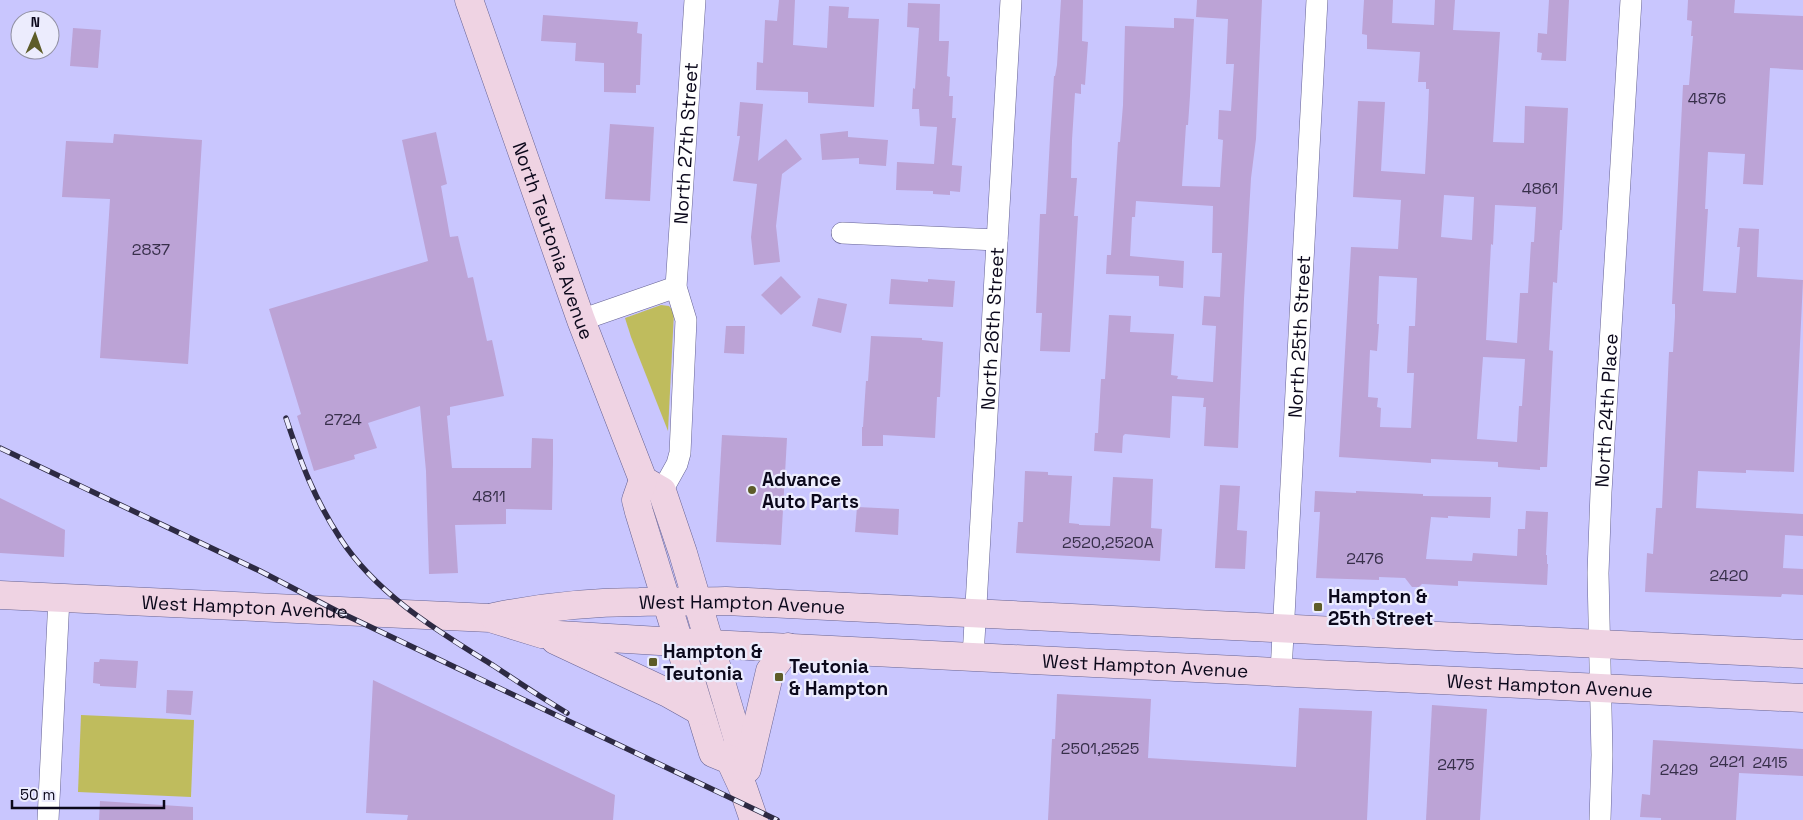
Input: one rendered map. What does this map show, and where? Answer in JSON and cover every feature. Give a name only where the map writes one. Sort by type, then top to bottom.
[{"type":"main road","name":"North Teutonia Avenue","points":[[469,0],[581,320],[652,486],[683,552],[739,743],[730,760]]},
{"type":"main road","points":[[652,486],[636,500],[666,602],[713,752],[730,760],[743,788],[754,820]]},
{"type":"main road","name":"West Hampton Avenue","points":[[0,595],[490,618],[536,609],[637,602],[726,601],[1803,654]]},
{"type":"main road","name":"West Hampton Avenue","points":[[490,618],[542,634],[1803,698]]},
{"type":"main road","points":[[542,634],[668,693],[700,711]]},
{"type":"main road","points":[[743,788],[770,671],[788,647]]},
{"type":"street","name":"North 27th Street","points":[[652,486],[677,464],[680,454],[686,320],[676,287],[695,0]]},
{"type":"street","name":"North 26th Street","points":[[973,656],[1011,0]]},
{"type":"street","name":"North 25th Street","points":[[1281,672],[1317,0]]},
{"type":"street","name":"North 24th Place","points":[[1600,820],[1602,755],[1598,573],[1601,492],[1631,0]]},
{"type":"street","points":[[842,233],[997,240]]},
{"type":"street","points":[[581,320],[676,287]]},
{"type":"street","points":[[48,820],[59,598]]},
{"type":"shaded area","points":[[661,305],[669,306],[674,312],[668,431],[625,318]]},
{"type":"shaded area","points":[[81,715],[194,720],[191,797],[78,792]]},
{"type":"building","points":[[779,0],[795,0],[793,45],[827,48],[829,6],[849,7],[848,18],[879,19],[874,107],[808,103],[808,92],[756,90],[757,62],[763,63],[765,20],[777,21]]},
{"type":"building","points":[[1061,0],[1083,0],[1082,41],[1088,42],[1085,85],[1081,84],[1081,94],[1075,93],[1072,140],[1071,178],[1077,178],[1074,216],[1078,216],[1070,352],[1040,351],[1042,313],[1036,313],[1040,214],[1046,214],[1054,76],[1057,65]]},
{"type":"building","points":[[1197,0],[1262,0],[1256,139],[1251,178],[1244,299],[1238,448],[1204,446],[1206,407],[1203,407],[1204,398],[1172,396],[1170,438],[1125,434],[1123,436],[1122,453],[1094,451],[1095,433],[1098,433],[1101,379],[1105,379],[1109,315],[1131,316],[1130,332],[1174,334],[1171,375],[1178,376],[1177,379],[1213,382],[1216,326],[1202,325],[1204,296],[1220,297],[1222,253],[1212,253],[1213,206],[1136,201],[1135,217],[1132,217],[1130,256],[1184,261],[1183,288],[1159,286],[1159,276],[1106,274],[1107,255],[1111,255],[1118,142],[1120,142],[1123,105],[1125,26],[1174,28],[1174,18],[1194,19],[1188,125],[1186,125],[1182,186],[1220,187],[1223,140],[1218,139],[1219,110],[1231,111],[1234,64],[1226,64],[1228,19],[1196,17]]},
{"type":"building","points":[[1364,0],[1393,0],[1392,23],[1434,25],[1435,0],[1455,0],[1453,30],[1500,32],[1493,142],[1524,143],[1525,106],[1568,108],[1562,230],[1560,230],[1557,283],[1553,282],[1549,350],[1553,351],[1547,467],[1540,467],[1540,470],[1498,467],[1498,462],[1431,459],[1431,463],[1339,457],[1351,247],[1398,249],[1401,200],[1353,197],[1358,101],[1385,102],[1381,171],[1425,174],[1429,89],[1426,89],[1426,82],[1418,82],[1420,52],[1367,49],[1367,35],[1362,34]],"holes":[[[1444,195],[1474,197],[1472,240],[1441,237]],[[1495,205],[1536,207],[1534,242],[1531,242],[1528,293],[1520,293],[1517,343],[1486,340],[1491,244],[1493,245]],[[1379,276],[1417,278],[1415,326],[1409,326],[1407,373],[1414,373],[1411,428],[1380,427],[1381,408],[1377,407],[1378,398],[1368,397],[1370,350],[1377,351],[1379,324],[1377,324]],[[1483,357],[1525,359],[1522,406],[1519,406],[1517,442],[1477,439]]]},
{"type":"building","points":[[1549,0],[1569,0],[1566,61],[1541,60],[1542,53],[1537,52],[1538,33],[1547,34]]},
{"type":"building","points":[[1688,0],[1735,0],[1734,13],[1803,16],[1803,70],[1770,68],[1763,185],[1743,184],[1745,154],[1708,152],[1705,209],[1708,209],[1703,291],[1736,293],[1740,247],[1737,247],[1739,228],[1759,229],[1757,277],[1803,280],[1794,472],[1698,471],[1696,508],[1803,514],[1803,536],[1785,535],[1783,568],[1803,569],[1803,595],[1782,594],[1781,597],[1645,592],[1647,553],[1653,554],[1656,508],[1662,508],[1669,352],[1673,352],[1675,317],[1675,304],[1672,304],[1683,85],[1689,85],[1693,36],[1691,36],[1692,21],[1687,20]]},
{"type":"building","points":[[908,3],[940,4],[939,41],[949,41],[947,76],[950,77],[949,96],[953,96],[952,118],[956,118],[952,165],[962,166],[960,192],[950,191],[950,195],[933,194],[933,191],[896,190],[897,162],[934,164],[937,127],[920,126],[919,109],[912,109],[919,28],[907,27]]},
{"type":"building","points":[[543,15],[638,22],[637,33],[642,34],[640,85],[636,85],[636,93],[604,92],[604,63],[575,61],[576,43],[541,41]]},
{"type":"building","points":[[73,28],[101,30],[98,68],[70,66]]},
{"type":"building","points":[[740,102],[763,104],[758,161],[786,139],[802,159],[782,174],[776,226],[780,262],[754,265],[751,237],[757,184],[733,181],[740,136],[737,136]]},
{"type":"building","points":[[610,124],[654,127],[650,201],[605,199]]},
{"type":"building","points":[[848,131],[848,137],[888,140],[886,166],[859,164],[859,158],[822,160],[820,134]]},
{"type":"building","points":[[436,132],[447,184],[441,186],[450,237],[458,236],[468,278],[473,277],[487,341],[492,340],[504,396],[450,407],[450,415],[447,416],[452,468],[531,468],[532,438],[553,439],[553,462],[552,510],[506,509],[506,524],[455,525],[458,573],[429,574],[426,471],[420,406],[368,423],[377,448],[354,455],[355,459],[314,471],[297,416],[301,414],[269,309],[428,261],[402,140]]},
{"type":"building","points":[[114,134],[202,140],[188,364],[100,358],[110,199],[62,197],[66,141],[113,143]]},
{"type":"building","points":[[781,276],[801,297],[781,315],[761,295]]},
{"type":"building","points":[[891,279],[928,282],[928,279],[955,281],[953,307],[889,304]]},
{"type":"building","points":[[818,298],[847,304],[841,333],[812,326]]},
{"type":"building","points":[[726,326],[745,326],[744,354],[724,353]]},
{"type":"building","points":[[871,336],[922,338],[922,340],[943,342],[940,397],[937,397],[935,438],[883,435],[883,446],[862,446],[862,427]]},
{"type":"building","name":"Advance Auto Parts","points":[[722,435],[787,438],[781,545],[716,542]]},
{"type":"building","points":[[1025,471],[1048,472],[1048,475],[1072,476],[1069,523],[1079,525],[1110,526],[1113,477],[1153,479],[1151,528],[1162,529],[1160,561],[1016,553],[1018,522],[1023,522]]},
{"type":"building","points":[[1220,485],[1240,486],[1237,530],[1247,531],[1245,569],[1215,568]]},
{"type":"building","points":[[1315,491],[1491,497],[1490,518],[1431,517],[1426,559],[1472,561],[1473,553],[1517,556],[1518,529],[1525,529],[1526,511],[1548,512],[1547,585],[1458,581],[1458,586],[1422,584],[1419,587],[1412,587],[1405,578],[1379,577],[1379,580],[1316,578],[1320,512],[1314,512]]},
{"type":"building","points":[[0,498],[65,530],[64,557],[0,553]]},
{"type":"building","points":[[857,507],[899,509],[898,535],[855,532]]},
{"type":"building","points":[[100,659],[138,661],[136,688],[100,686],[100,684],[93,683],[94,662],[99,662]]},
{"type":"building","points":[[373,680],[615,795],[613,820],[407,820],[408,815],[366,813]]},
{"type":"building","points":[[167,690],[193,691],[191,715],[166,713]]},
{"type":"building","points":[[1057,694],[1151,699],[1148,758],[1296,767],[1299,708],[1372,711],[1367,820],[1048,820],[1052,739],[1055,739]]},
{"type":"building","points":[[1432,705],[1487,709],[1480,820],[1426,820]]},
{"type":"building","points":[[1653,740],[1803,749],[1803,776],[1739,773],[1736,820],[1661,820],[1661,818],[1640,817],[1642,794],[1650,795]]},
{"type":"building","points":[[100,801],[193,807],[193,820],[99,820]]},
{"type":"railway","points":[[286,418],[303,465],[323,509],[340,538],[372,577],[390,594],[430,625],[567,713]]},
{"type":"railway","points":[[0,448],[777,820]]},
{"type":"place","name":"Advance Auto Parts","points":[[752,490]]},
{"type":"place","name":"Hampton & 25th Street","points":[[1318,607]]},
{"type":"place","name":"Hampton & Teutonia","points":[[653,662]]},
{"type":"place","name":"Teutonia & Hampton","points":[[779,677]]}]
